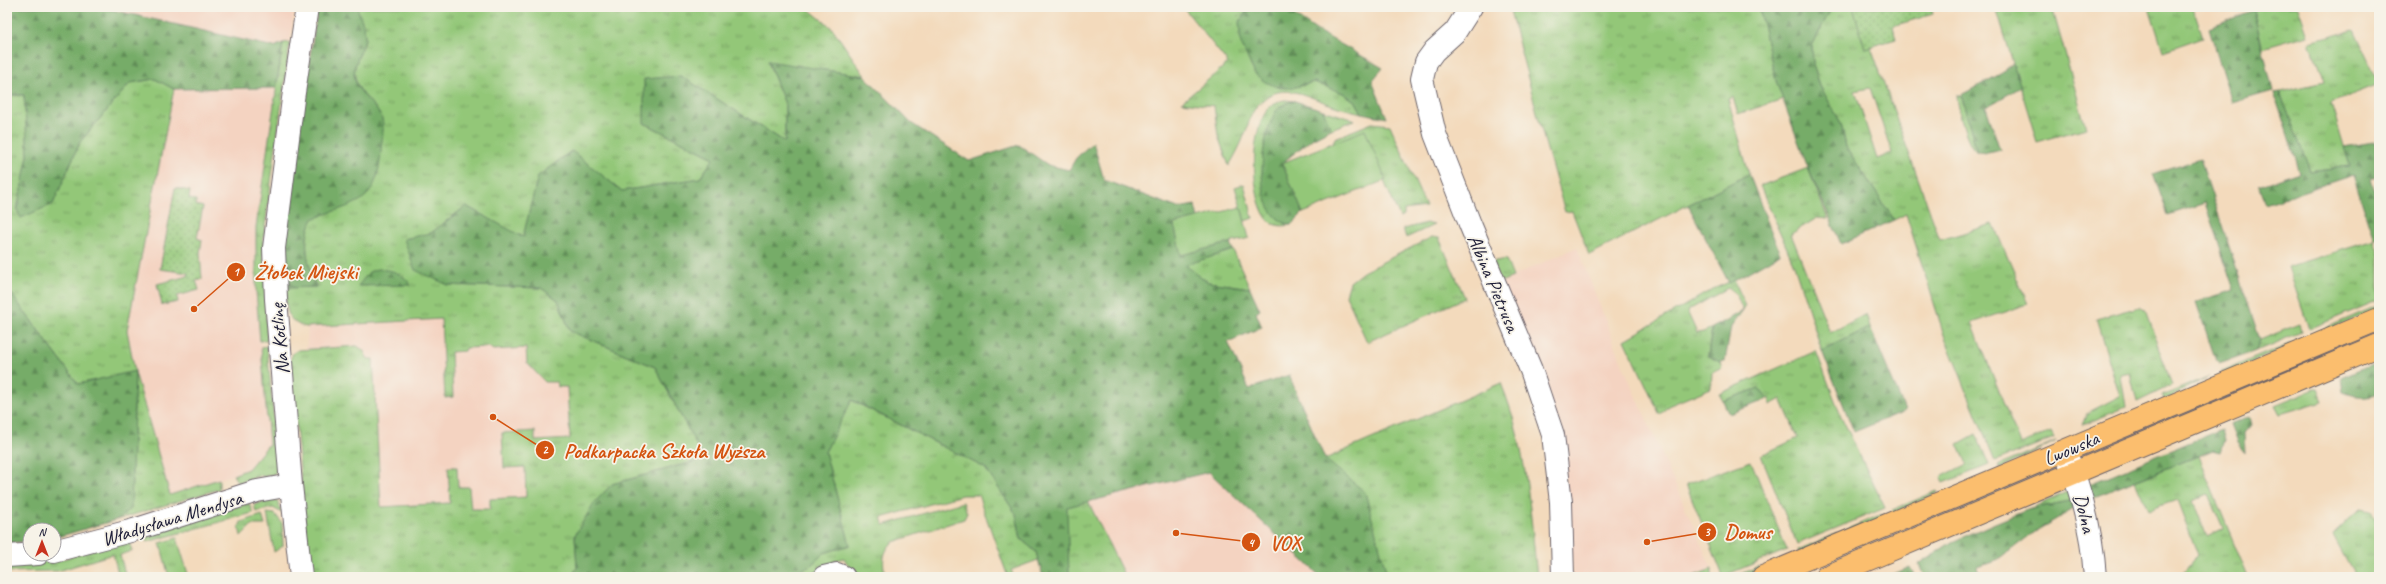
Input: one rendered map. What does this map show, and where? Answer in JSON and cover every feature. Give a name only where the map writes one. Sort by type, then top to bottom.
[{"type":"main road","name":"Lwowska","points":[[1763,577],[2379,319]]},
{"type":"main road","name":"Lwowska","points":[[1826,577],[2379,345]]},
{"type":"street","name":"Na Kotlinę","points":[[301,577],[291,486],[276,299],[274,248],[293,99],[308,7]]},
{"type":"street","name":"Albina Pietrusa","points":[[1471,7],[1455,32],[1434,51],[1426,62],[1422,79],[1435,134],[1468,219],[1531,370],[1553,435],[1561,502],[1564,577]]},
{"type":"street","name":"Dolna","points":[[2065,451],[2082,495],[2093,543],[2095,577]]},
{"type":"street","name":"Władysława Mendysa","points":[[62,550],[134,530],[257,491],[291,486]]},
{"type":"street","points":[[7,556],[22,555]]},
{"type":"street","points":[[824,577],[837,574],[844,577]]},
{"type":"shaded area","points":[[100,7],[295,7],[290,42],[283,43],[274,48]]},
{"type":"shaded area","points":[[276,88],[256,227],[256,291],[269,444],[248,470],[170,495],[135,372],[127,330],[174,89]]},
{"type":"shaded area","points":[[1577,247],[1624,368],[1712,569],[1691,577],[1573,577],[1565,480],[1500,282]]},
{"type":"shaded area","points":[[560,305],[570,331],[655,367],[704,459],[594,503],[324,535],[306,354],[309,308]]},
{"type":"shaded area","points":[[1209,472],[1321,577],[1125,577],[1088,501]]},
{"type":"green space","points":[[7,7],[100,7],[274,47],[283,43],[276,88],[174,89],[155,79],[130,83],[80,142],[53,204],[21,218],[17,210],[28,155],[24,95],[7,95]]},
{"type":"green space","points":[[318,7],[357,7],[364,27],[365,39],[354,69],[354,75],[360,91],[376,109],[382,119],[383,131],[381,152],[374,184],[369,193],[352,205],[313,219],[307,236],[307,253],[316,287],[285,288],[285,253],[290,182]]},
{"type":"green space","points":[[357,7],[806,7],[833,29],[865,76],[768,62],[785,104],[785,142],[681,76],[644,123],[714,158],[700,178],[622,191],[571,151],[538,176],[523,238],[466,206],[431,233],[404,239],[448,285],[541,288],[558,300],[570,331],[655,367],[704,459],[612,484],[575,535],[577,568],[571,577],[310,577],[290,360],[293,353],[298,350],[357,346],[363,350],[368,359],[373,359],[381,507],[450,503],[448,467],[457,467],[458,487],[469,487],[471,509],[490,509],[490,499],[526,497],[525,467],[504,468],[502,433],[535,431],[535,441],[570,439],[567,387],[558,387],[557,382],[545,382],[527,363],[526,348],[493,350],[489,347],[466,348],[465,351],[451,352],[453,397],[445,398],[441,319],[306,327],[299,325],[290,317],[287,307],[285,288],[316,287],[308,261],[307,236],[309,227],[313,218],[332,211],[377,109],[366,98],[356,80],[355,66],[365,40],[364,30]]},
{"type":"green space","points":[[1183,7],[1250,7],[1244,15],[1240,31],[1244,49],[1255,74],[1292,88],[1314,82],[1343,93],[1356,102],[1362,113],[1338,107],[1303,94],[1283,91],[1273,94],[1263,100],[1254,110],[1241,144],[1229,166],[1218,136],[1214,106],[1182,102],[1228,63]]},
{"type":"green space","points":[[1250,7],[1283,7],[1316,30],[1383,68],[1372,81],[1387,118],[1362,113],[1356,102],[1343,93],[1314,82],[1292,88],[1280,88],[1265,82],[1255,74],[1241,44],[1239,22]]},
{"type":"green space","points":[[1509,7],[1759,7],[1776,81],[1783,99],[1738,114],[1733,97],[1728,99],[1749,174],[1589,255],[1572,211],[1565,212]]},
{"type":"green space","points":[[1759,7],[1832,7],[1812,46],[1813,64],[1820,86],[1841,123],[1846,147],[1894,220],[1841,244],[1808,168],[1776,81]]},
{"type":"green space","points":[[1832,7],[1853,7],[1865,48],[1871,47],[1940,240],[1993,224],[2028,304],[1972,323],[2020,444],[2051,432],[2054,438],[1995,461],[1944,335],[1906,214],[1894,220],[1846,147],[1841,123],[1820,86],[1813,64],[1812,46]],"holes":[[[1870,88],[1892,153],[1877,159],[1855,91]]]},
{"type":"green space","points":[[1853,7],[1931,7],[1933,14],[1893,26],[1896,39],[1865,48]]},
{"type":"green space","points":[[1996,7],[2052,7],[2086,128],[2037,142]]},
{"type":"green space","points":[[2149,7],[2193,7],[2203,37],[2163,51]]},
{"type":"green space","points":[[2261,7],[2298,7],[2308,35],[2263,48],[2253,10]]},
{"type":"green space","points":[[2253,10],[2273,91],[2232,103],[2209,28]]},
{"type":"green space","points":[[2354,30],[2379,84],[2331,103],[2350,166],[2309,171],[2280,92],[2324,82],[2310,42]]},
{"type":"green space","points":[[290,42],[263,242],[267,340],[260,341],[256,291],[256,227],[283,43]]},
{"type":"green space","points":[[768,61],[865,76],[911,123],[969,161],[1019,145],[1048,165],[1069,170],[1076,158],[1093,142],[1104,180],[1178,208],[1195,205],[1198,218],[1174,224],[1181,255],[1230,243],[1233,250],[1185,265],[1208,282],[1250,288],[1260,310],[1256,313],[1262,327],[1228,342],[1249,389],[1289,375],[1325,459],[1365,492],[1386,571],[1377,577],[1321,577],[1209,472],[1067,507],[1069,577],[1042,574],[1036,552],[1021,539],[1016,514],[985,468],[852,400],[825,452],[850,545],[824,553],[809,567],[774,577],[571,577],[577,568],[575,535],[594,503],[612,484],[704,459],[655,367],[570,331],[558,300],[541,288],[448,285],[415,270],[404,239],[431,233],[466,206],[523,237],[538,176],[572,151],[622,191],[700,178],[714,158],[644,123],[644,79],[681,76],[785,142],[785,104]]},
{"type":"green space","points":[[2013,63],[2021,87],[1986,107],[2000,150],[1988,153],[1977,152],[1961,95],[2002,73]]},
{"type":"green space","points":[[155,79],[174,89],[127,330],[135,372],[78,384],[7,288],[7,95],[24,95],[28,155],[17,210],[53,204],[80,142],[130,83]]},
{"type":"green space","points":[[2280,92],[2310,171],[2350,166],[2344,147],[2379,141],[2379,174],[2371,179],[2379,207],[2379,237],[2374,240],[2353,175],[2265,204],[2258,186],[2300,172],[2274,93]]},
{"type":"green space","points":[[1957,95],[1961,95],[1977,152],[1969,142],[1966,134]]},
{"type":"green space","points":[[1285,100],[1295,101],[1286,103],[1277,110],[1266,146],[1262,174],[1285,224],[1291,225],[1280,226],[1270,222],[1263,212],[1258,198],[1255,182],[1254,164],[1255,146],[1264,115],[1271,106]]},
{"type":"green space","points":[[1295,101],[1323,110],[1331,129],[1312,139],[1282,163],[1303,213],[1291,225],[1278,219],[1269,207],[1264,192],[1262,174],[1263,156],[1270,123],[1276,111],[1280,107]]},
{"type":"green space","points":[[1323,110],[1355,120],[1331,129]]},
{"type":"green space","points":[[1372,123],[1390,125],[1426,207],[1404,210],[1404,216],[1400,218],[1384,181],[1386,180],[1332,144],[1335,138]]},
{"type":"green space","points":[[1365,130],[1386,180],[1303,213],[1282,163]]},
{"type":"green space","points":[[2200,159],[2260,340],[2256,351],[2219,364],[2216,361],[2196,302],[2234,290],[2205,203],[2168,215],[2153,174]]},
{"type":"green space","points":[[1808,168],[1828,219],[1817,218],[1791,234],[1830,333],[1866,314],[1870,327],[1822,351],[1794,265],[1760,186]]},
{"type":"green space","points":[[1749,174],[1780,254],[1729,283],[1688,205]]},
{"type":"green space","points":[[1244,184],[1253,218],[1245,221],[1235,187]]},
{"type":"green space","points":[[175,188],[190,191],[189,199],[196,200],[196,205],[203,207],[197,238],[202,240],[200,253],[202,279],[196,280],[199,290],[177,296],[178,302],[162,305],[157,284],[188,276],[188,273],[160,269]]},
{"type":"green space","points":[[1241,207],[1249,238],[1181,255],[1174,224]]},
{"type":"green space","points":[[1426,223],[1434,225],[1406,238],[1403,229]]},
{"type":"green space","points":[[1432,237],[1439,238],[1465,298],[1367,342],[1346,295],[1350,282],[1363,272]]},
{"type":"green space","points":[[2374,240],[2379,254],[2379,300],[2309,329],[2288,267]]},
{"type":"green space","points":[[1233,250],[1250,288],[1208,282],[1184,265]]},
{"type":"green space","points":[[1506,259],[1513,277],[1500,282],[1492,262]]},
{"type":"green space","points":[[377,269],[396,272],[404,277],[411,285],[358,286],[369,272]]},
{"type":"green space","points":[[1734,280],[1746,306],[1743,311],[1736,294],[1728,288],[1687,311],[1697,333],[1712,328],[1708,355],[1720,362],[1722,368],[1712,373],[1711,388],[1668,406],[1660,415],[1625,340],[1713,289]]},
{"type":"green space","points":[[7,288],[78,384],[135,371],[131,509],[116,520],[62,536],[62,522],[22,522],[22,542],[7,543]]},
{"type":"green space","points":[[2379,305],[2379,309],[2312,336],[2312,334]]},
{"type":"green space","points":[[2139,307],[2145,310],[2172,385],[2137,402],[2130,373],[2121,375],[2126,407],[2082,425],[2087,413],[2120,396],[2096,319]]},
{"type":"green space","points":[[1743,311],[1731,327],[1725,361],[1720,362],[1708,356],[1712,328]]},
{"type":"green space","points":[[2299,324],[2301,332],[2256,351],[2260,340]]},
{"type":"green space","points":[[1870,327],[1905,411],[1854,432],[1822,351]]},
{"type":"green space","points":[[2302,338],[2302,340],[2224,375],[2221,372]]},
{"type":"green space","points":[[267,346],[277,470],[274,474],[263,477],[262,475],[238,483],[233,475],[248,469],[269,444],[261,347]]},
{"type":"green space","points":[[1816,351],[1841,416],[1885,508],[1797,544],[1761,455],[1798,438],[1781,399],[1770,405],[1770,398],[1768,399],[1759,388],[1723,401],[1719,394]]},
{"type":"green space","points":[[2379,362],[2379,393],[2369,396],[2361,396],[2343,392],[2341,378]]},
{"type":"green space","points":[[135,372],[170,495],[219,479],[219,489],[116,520],[131,509]]},
{"type":"green space","points":[[2210,376],[2164,400],[2162,396]]},
{"type":"green space","points":[[1501,383],[1517,431],[1522,455],[1537,577],[1377,577],[1386,571],[1325,459]]},
{"type":"green space","points":[[1759,388],[1768,399],[1729,414],[1723,401]]},
{"type":"green space","points":[[2314,389],[2318,389],[2323,401],[2280,414],[2275,405]]},
{"type":"green space","points":[[851,400],[985,468],[1016,514],[1021,539],[1036,552],[1038,560],[1011,570],[1014,577],[1008,577],[978,495],[962,495],[881,518],[884,525],[963,502],[967,513],[964,519],[893,542],[889,546],[884,558],[886,577],[855,577],[844,558],[834,561],[835,568],[803,577],[774,577],[809,567],[824,553],[850,545],[825,452]]},
{"type":"green space","points":[[2249,417],[2251,425],[2244,433],[2245,453],[2237,443],[2230,425]]},
{"type":"green space","points":[[2222,429],[2225,440],[2221,452],[2213,450],[2089,499],[2087,485]]},
{"type":"green space","points":[[1976,434],[1989,465],[1944,483],[1941,477],[1967,464],[1958,444]]},
{"type":"green space","points":[[2056,441],[2000,469],[1998,466]]},
{"type":"green space","points":[[2198,456],[2248,577],[2180,577],[2198,555],[2177,500],[2148,510],[2135,481]],"holes":[[[2208,494],[2223,529],[2207,537],[2193,501]]]},
{"type":"green space","points":[[1751,461],[1787,550],[1723,576],[1686,484]]},
{"type":"green space","points":[[1937,491],[1938,493],[1893,513],[1892,510]]},
{"type":"green space","points":[[2070,491],[2078,499],[2027,510]]},
{"type":"green space","points":[[272,499],[278,502],[282,513],[273,508],[256,512],[254,505]]},
{"type":"green space","points":[[2078,499],[2079,506],[2034,532],[1998,560],[1978,567],[1980,577],[1924,577],[1919,564],[1952,542],[2027,510]]},
{"type":"green space","points":[[1088,501],[1125,577],[1069,577],[1066,507]]},
{"type":"green space","points":[[249,503],[253,513],[147,542],[144,534]]},
{"type":"green space","points":[[2360,509],[2371,511],[2379,526],[2379,577],[2356,577],[2333,535]]},
{"type":"green space","points":[[267,513],[275,514],[282,523],[283,546],[274,552]]},
{"type":"green space","points":[[1885,513],[1887,516],[1799,553],[1798,550]]},
{"type":"green space","points":[[262,515],[265,525],[252,525],[241,536],[239,527],[241,522]]},
{"type":"green space","points":[[177,538],[189,577],[169,577],[160,543]]},
{"type":"green space","points":[[128,539],[132,551],[120,555],[126,577],[119,577],[113,554],[58,571],[7,572],[7,565],[35,562],[62,562],[63,559]]},
{"type":"green space","points":[[1759,566],[1761,570],[1733,577]]},
{"type":"green space","points":[[1910,567],[1915,577],[1887,577]]},
{"type":"green space","points":[[1712,569],[1712,577],[1691,577]]},
{"type":"place","name":"Żłobek Miejski","points":[[194,309]]},
{"type":"place","name":"Podkarpacka Szkoła Wyższa","points":[[493,417]]},
{"type":"place","name":"VOX","points":[[1176,533]]},
{"type":"place","name":"Domus","points":[[1647,542]]}]
